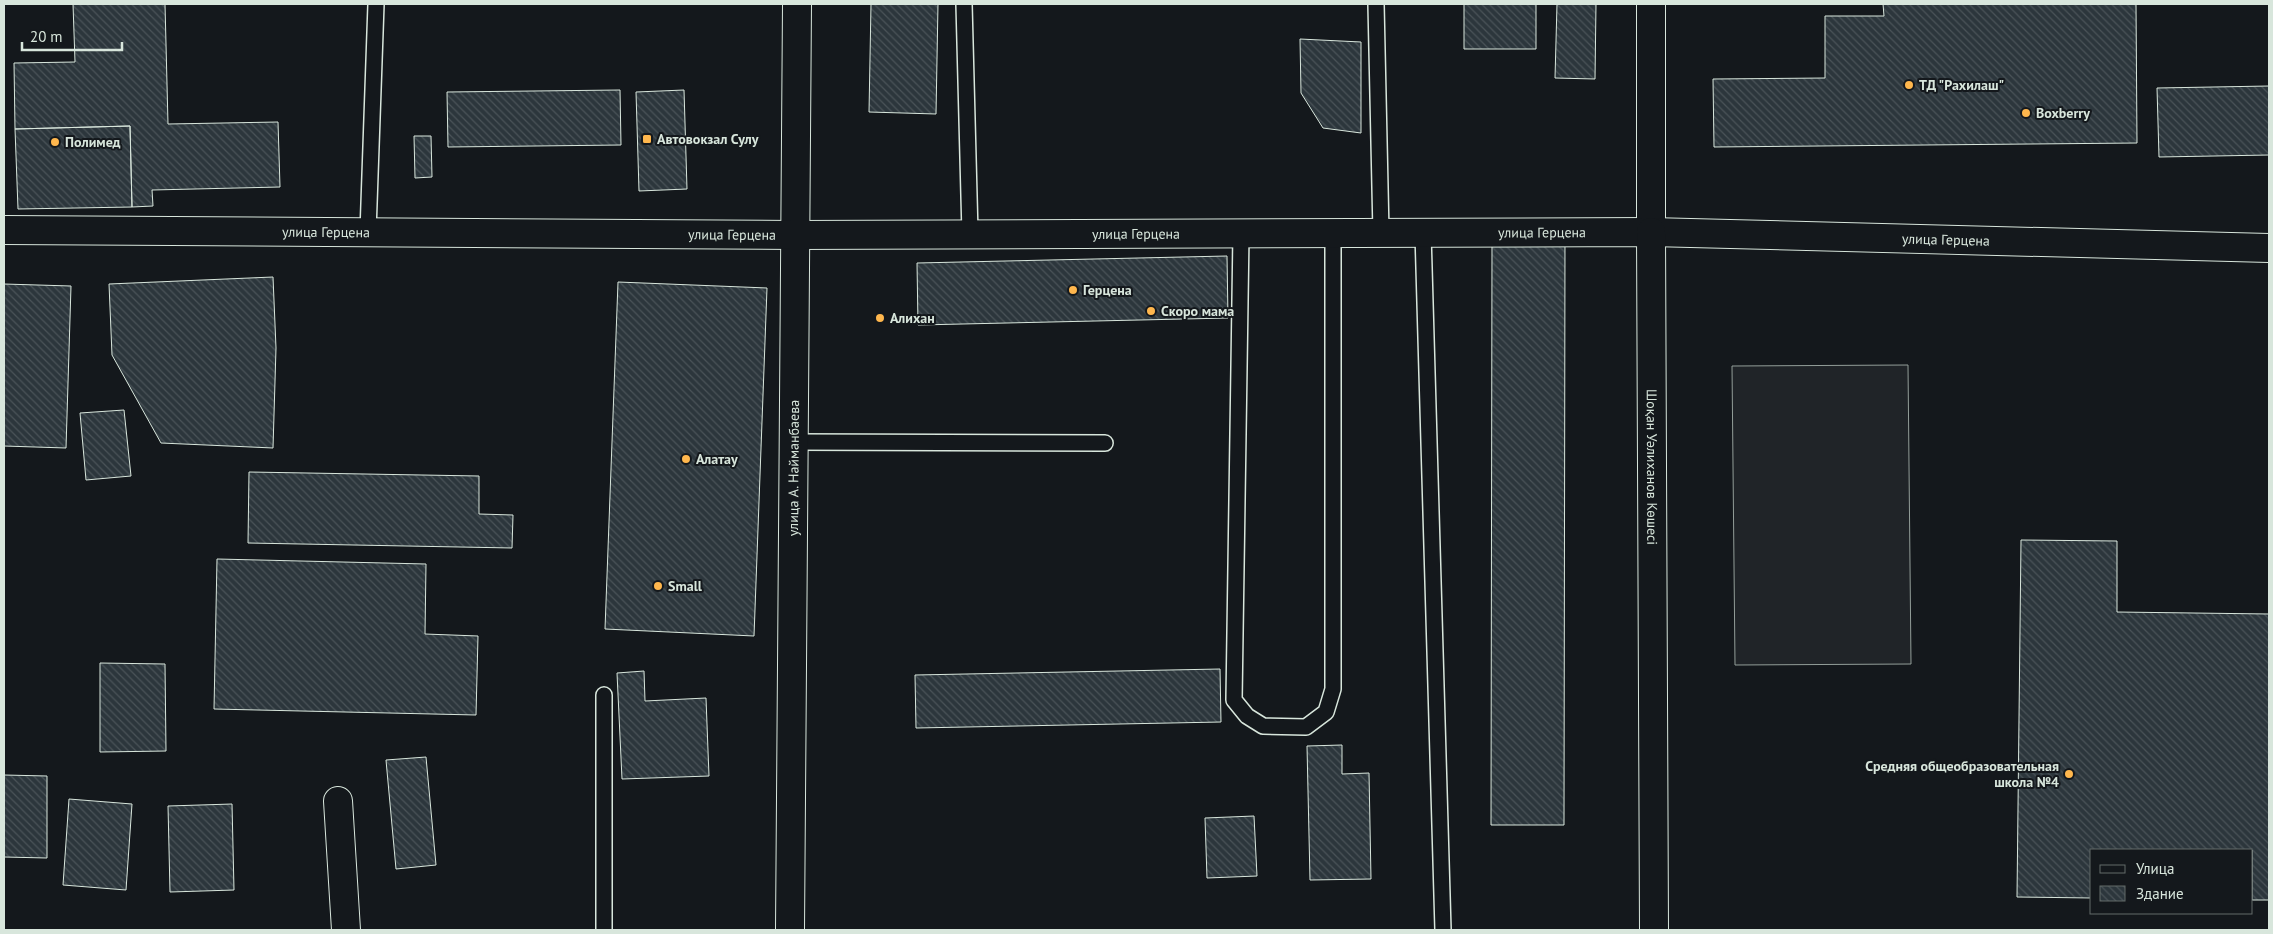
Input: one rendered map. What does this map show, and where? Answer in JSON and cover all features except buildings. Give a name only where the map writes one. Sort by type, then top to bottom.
[{"type":"street","name":"улица А. Найманбаева","points":[[790,930],[796,4]]},
{"type":"street","name":"Шоқан Уәлиханов Көшесі","points":[[1651,4],[1654,930]]},
{"type":"street","name":"улица Герцена","points":[[4,230],[795,235],[1651,232],[2269,248]]},
{"type":"street","points":[[338,801],[346,930]]},
{"type":"lane","points":[[368,232],[376,4]]},
{"type":"lane","points":[[964,4],[970,234]]},
{"type":"lane","points":[[1376,4],[1381,233]]},
{"type":"lane","points":[[1241,234],[1234,700],[1247,716],[1263,726],[1306,727],[1326,712],[1333,689],[1334,233]]},
{"type":"lane","points":[[1423,233],[1443,930]]},
{"type":"lane","points":[[794,442],[1105,443]]},
{"type":"lane","points":[[604,695],[604,930]]},
{"type":"shaded area","points":[[1908,365],[1911,664],[1735,665],[1732,366]]},
{"type":"place","name":"ТД \"Рахилаш\"","points":[[1909,85]]},
{"type":"place","name":"Boxberry","points":[[2026,113]]},
{"type":"place","name":"Автовокзал Сулу","points":[[647,139]]},
{"type":"place","name":"Полимед","points":[[55,142]]},
{"type":"place","name":"Герцена","points":[[1073,290]]},
{"type":"place","name":"Скоро мама","points":[[1151,311]]},
{"type":"place","name":"Алихан","points":[[880,318]]},
{"type":"place","name":"Алатау","points":[[686,459]]},
{"type":"place","name":"Small","points":[[658,586]]},
{"type":"place","name":"Средняя общеобразовательная школа №4","points":[[2069,774]]}]
